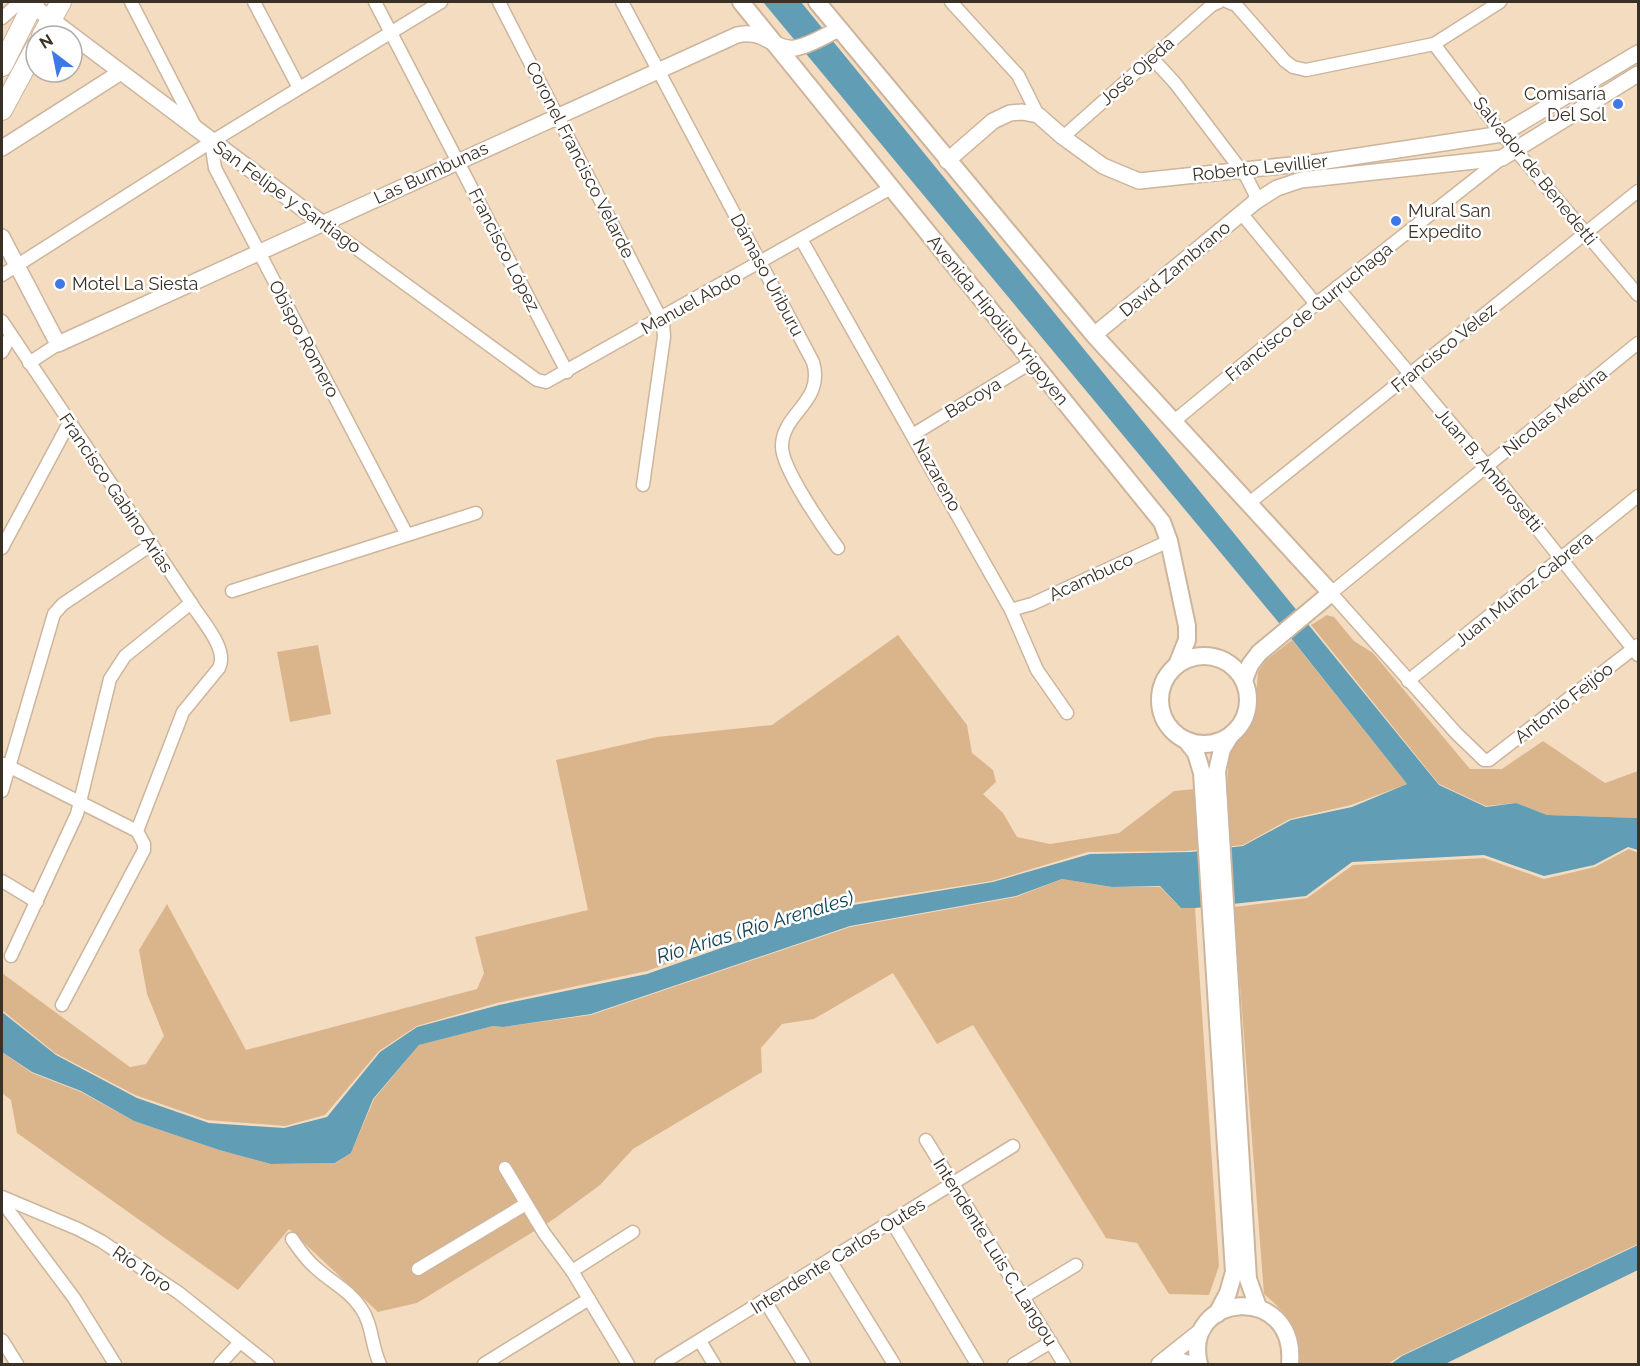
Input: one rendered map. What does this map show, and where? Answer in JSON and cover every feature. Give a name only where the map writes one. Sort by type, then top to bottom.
[{"type":"highway","points":[[2,66],[29,2]]},
{"type":"highway","points":[[2,110],[24,69]]},
{"type":"main road","name":"Avenida Hipólito Yrigoyen","points":[[741,2],[1154,510],[1169,541],[1188,634],[1177,665]]},
{"type":"main road","points":[[817,2],[834,31],[1095,335],[1331,593],[1265,648],[1250,664],[1244,680]]},
{"type":"main road","points":[[1210,772],[1186,740],[1175,733],[1161,712],[1162,686],[1177,665],[1185,660],[1205,655],[1234,660],[1265,648]]},
{"type":"main road","points":[[1199,1365],[1197,1345],[1205,1327],[1217,1314],[1228,1293],[1234,1272],[1210,772],[1230,736],[1244,720],[1248,711],[1248,690],[1244,680],[1232,665],[1224,660]]},
{"type":"main road","points":[[1186,740],[1209,744],[1230,736]]},
{"type":"main road","points":[[1219,946],[1248,1279],[1258,1307]]},
{"type":"main road","points":[[1217,1314],[1240,1305],[1258,1307],[1274,1319],[1288,1340],[1290,1365]]},
{"type":"street","points":[[2,18],[29,2]]},
{"type":"street","name":"San Felipe y Santiago","points":[[29,2],[212,142],[537,380],[552,380]]},
{"type":"street","points":[[131,2],[198,131]]},
{"type":"street","points":[[254,2],[299,88]]},
{"type":"street","name":"Francisco López","points":[[375,2],[567,372]]},
{"type":"street","points":[[2,275],[212,142],[441,2]]},
{"type":"street","name":"Coronel Francisco Velarde","points":[[499,2],[661,319]]},
{"type":"street","name":"Dámaso Uriburu","points":[[622,2],[815,371],[815,385],[811,394],[784,434],[783,454],[819,521],[838,548]]},
{"type":"street","points":[[951,2],[1018,75],[1038,115]]},
{"type":"street","points":[[1228,2],[1236,5],[1286,61],[1293,67],[1306,70],[1434,44],[1494,3]]},
{"type":"street","name":"José Ojeda","points":[[1063,137],[1216,3]]},
{"type":"street","points":[[797,71],[793,60],[796,48],[834,31]]},
{"type":"street","name":"Las Bumbunas","points":[[29,363],[58,344],[737,35],[758,33],[781,46],[796,48]]},
{"type":"street","name":"Salvador de Benedetti","points":[[1434,44],[1502,134],[1638,296]]},
{"type":"street","points":[[1502,134],[1638,53]]},
{"type":"street","points":[[1152,58],[1175,83],[1241,170],[1253,187],[1255,202]]},
{"type":"street","points":[[2,148],[121,72]]},
{"type":"street","points":[[1502,158],[1638,74]]},
{"type":"street","points":[[947,161],[1001,116],[1022,112],[1038,115]]},
{"type":"street","name":"Roberto Levillier","points":[[1038,115],[1063,137],[1103,166],[1139,180],[1319,162],[1502,134]]},
{"type":"street","name":"Obispo Romero","points":[[212,142],[215,168],[406,533]]},
{"type":"street","name":"Roberto Levillier","points":[[1289,182],[1502,158]]},
{"type":"street","name":"Francisco de Gurruchaga","points":[[1173,422],[1337,287],[1502,158]]},
{"type":"street","name":"David Zambrano","points":[[1095,335],[1241,213],[1289,182]]},
{"type":"street","name":"Manuel Abdo","points":[[552,380],[891,188]]},
{"type":"street","name":"Francisco Velez","points":[[1248,504],[1411,376],[1638,191]]},
{"type":"street","points":[[1241,213],[1316,304]]},
{"type":"street","points":[[2,237],[58,344]]},
{"type":"street","name":"Nazareno","points":[[801,238],[914,434],[1011,610],[1037,670],[1067,713]]},
{"type":"street","name":"Juan B. Ambrosetti","points":[[1337,287],[1637,650]]},
{"type":"street","points":[[643,485],[664,337],[661,319]]},
{"type":"street","name":"Francisco Gabino Arias","points":[[2,321],[220,649],[222,659],[219,668],[183,712],[137,831]]},
{"type":"street","points":[[2,352],[11,335]]},
{"type":"street","name":"Nicolas Medina","points":[[1331,593],[1638,343]]},
{"type":"street","name":"Bacoya","points":[[914,434],[1032,362]]},
{"type":"street","points":[[2,548],[69,423]]},
{"type":"street","name":"Juan Muñoz Cabrera","points":[[1408,681],[1638,496]]},
{"type":"street","points":[[232,591],[406,533],[476,513]]},
{"type":"street","name":"Acambuco","points":[[1011,610],[1032,604],[1169,541]]},
{"type":"street","points":[[2,791],[5,765],[54,614],[63,604],[151,545]]},
{"type":"street","points":[[1331,593],[1408,681]]},
{"type":"street","points":[[11,957],[77,814],[110,679],[125,656],[191,603]]},
{"type":"street","name":"Antonio Feijóo","points":[[1408,681],[1479,757],[1490,760],[1637,650]]},
{"type":"street","points":[[5,765],[137,831],[144,844],[144,850],[62,1005]]},
{"type":"street","points":[[2,881],[37,902]]},
{"type":"street","name":"Intendente Luis C. Langou","points":[[926,1140],[1064,1365]]},
{"type":"street","name":"Intendente Carlos Outes","points":[[661,1365],[831,1262],[1013,1146]]},
{"type":"street","points":[[505,1168],[526,1204],[572,1271],[628,1365]]},
{"type":"street","points":[[3,1198],[13,1217],[74,1298],[115,1365]]},
{"type":"street","name":"Río Toro","points":[[3,1198],[78,1229],[100,1241],[179,1293],[268,1365]]},
{"type":"street","points":[[418,1269],[526,1204]]},
{"type":"street","points":[[892,1222],[977,1365]]},
{"type":"street","points":[[572,1271],[633,1232]]},
{"type":"street","points":[[292,1239],[309,1261],[352,1297],[361,1309],[373,1336],[380,1365]]},
{"type":"street","points":[[831,1262],[894,1365]]},
{"type":"street","points":[[1023,1297],[1076,1265]]},
{"type":"street","points":[[484,1365],[589,1299]]},
{"type":"street","points":[[765,1301],[804,1365]]},
{"type":"street","points":[[1159,1365],[1205,1327]]},
{"type":"street","points":[[2,1340],[17,1365]]},
{"type":"street","points":[[700,1341],[714,1365]]},
{"type":"street","points":[[220,1365],[240,1342]]},
{"type":"street","points":[[1014,1365],[1051,1342]]},
{"type":"street","points":[[1167,1365],[1181,1360],[1190,1365]]},
{"type":"shaded area","points":[[1327,615],[1334,617],[1354,641],[1373,653],[1470,769],[1502,769],[1543,741],[1605,783],[1638,771],[1638,818],[1547,815],[1516,803],[1486,806],[1439,784],[1311,625]]},
{"type":"shaded area","points":[[898,635],[967,725],[972,753],[993,770],[996,782],[983,794],[1003,813],[1017,837],[1050,844],[1119,833],[1174,791],[1227,786],[1229,750],[1254,721],[1258,672],[1266,660],[1292,640],[1407,784],[1351,805],[1290,819],[1243,845],[1187,851],[1088,852],[992,881],[833,906],[647,971],[497,1003],[417,1026],[379,1051],[325,1115],[285,1126],[207,1120],[135,1095],[55,1053],[2,1010],[2,973],[130,1067],[146,1064],[164,1036],[147,994],[139,950],[167,904],[246,1050],[477,989],[484,973],[475,937],[588,910],[556,760],[657,737],[772,725]]},
{"type":"shaded area","points":[[318,645],[331,714],[290,722],[277,652]]},
{"type":"shaded area","points":[[1629,849],[1638,853],[1638,1244],[1400,1356],[1388,1364],[1299,1364],[1299,1342],[1292,1324],[1264,1294],[1234,907],[1307,898],[1353,865],[1484,858],[1544,879],[1595,867]]},
{"type":"shaded area","points":[[1062,879],[1112,887],[1160,887],[1181,908],[1195,908],[1219,1266],[1209,1295],[1169,1294],[1137,1243],[1106,1238],[973,1025],[937,1044],[893,973],[814,1019],[782,1024],[761,1048],[762,1072],[633,1149],[600,1185],[554,1219],[417,1303],[378,1312],[289,1229],[238,1290],[17,1133],[11,1100],[2,1093],[2,1052],[32,1073],[81,1092],[134,1121],[219,1150],[271,1164],[336,1163],[351,1153],[374,1099],[419,1045],[493,1026],[503,1027],[591,1015],[850,927],[1016,897]]},
{"type":"water","points":[[763,2],[801,2],[1439,785],[1486,807],[1516,803],[1547,815],[1638,818],[1638,850],[1628,847],[1594,865],[1544,876],[1484,855],[1352,862],[1306,896],[1195,908],[1181,908],[1160,886],[1112,887],[1062,879],[1016,896],[850,926],[591,1014],[503,1027],[493,1026],[419,1045],[373,1099],[351,1153],[335,1163],[271,1164],[219,1150],[134,1121],[81,1091],[32,1072],[2,1052],[2,1012],[56,1055],[137,1098],[209,1123],[284,1128],[327,1117],[380,1052],[417,1027],[499,1005],[647,974],[835,908],[993,882],[1090,854],[1191,852],[1243,846],[1291,820],[1352,807],[1407,784],[1275,618]]},
{"type":"water","points":[[1638,1245],[1638,1270],[1445,1364],[1391,1364],[1402,1356]]},
{"type":"place","name":"Comisaría Del Sol","points":[[1618,104]]},
{"type":"place","name":"Mural San Expedito","points":[[1396,221]]},
{"type":"place","name":"Motel La Siesta","points":[[60,284]]},
{"type":"water label","name":"Río Arias (Río Arenales)","points":[[755,927]]}]
